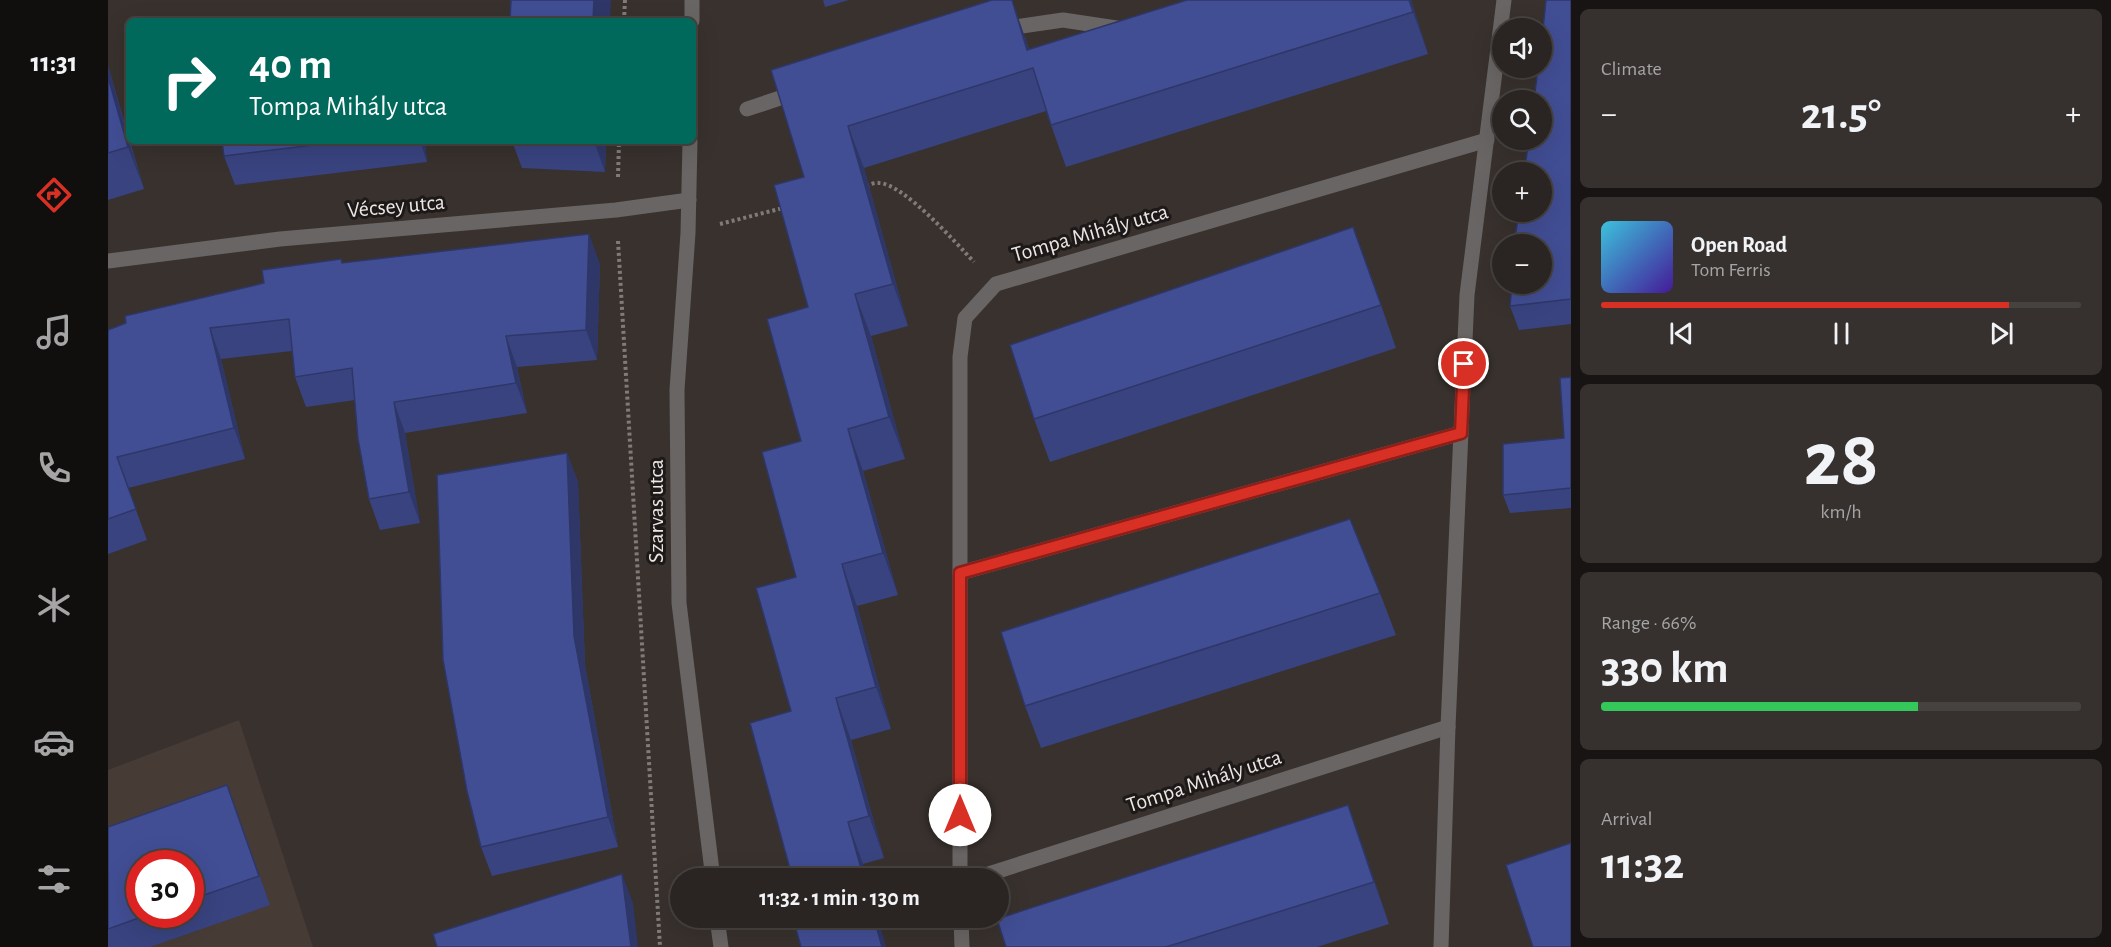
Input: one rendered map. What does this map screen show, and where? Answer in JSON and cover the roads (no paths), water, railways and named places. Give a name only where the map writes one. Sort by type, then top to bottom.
[{"type":"street","points":[[692,0],[692,18]]},
{"type":"street","points":[[1441,947],[1467,295],[1504,0]]},
{"type":"street","points":[[985,33],[997,29],[1063,20],[1133,30]]},
{"type":"street","points":[[747,109],[815,87]]},
{"type":"street","name":"Tompa Mihály utca","points":[[960,868],[960,357],[965,318],[996,284],[1487,140]]},
{"type":"street","name":"Szarvas utca","points":[[690,144],[688,233],[677,390],[679,603],[711,868]]},
{"type":"street","name":"Vécsey utca","points":[[108,261],[280,239],[616,210],[689,200]]},
{"type":"street","points":[[960,573],[1461,433]]},
{"type":"street","name":"Tompa Mihály utca","points":[[1007,868],[1448,727]]},
{"type":"street","points":[[718,928],[721,947]]},
{"type":"street","points":[[961,928],[962,947]]}]
